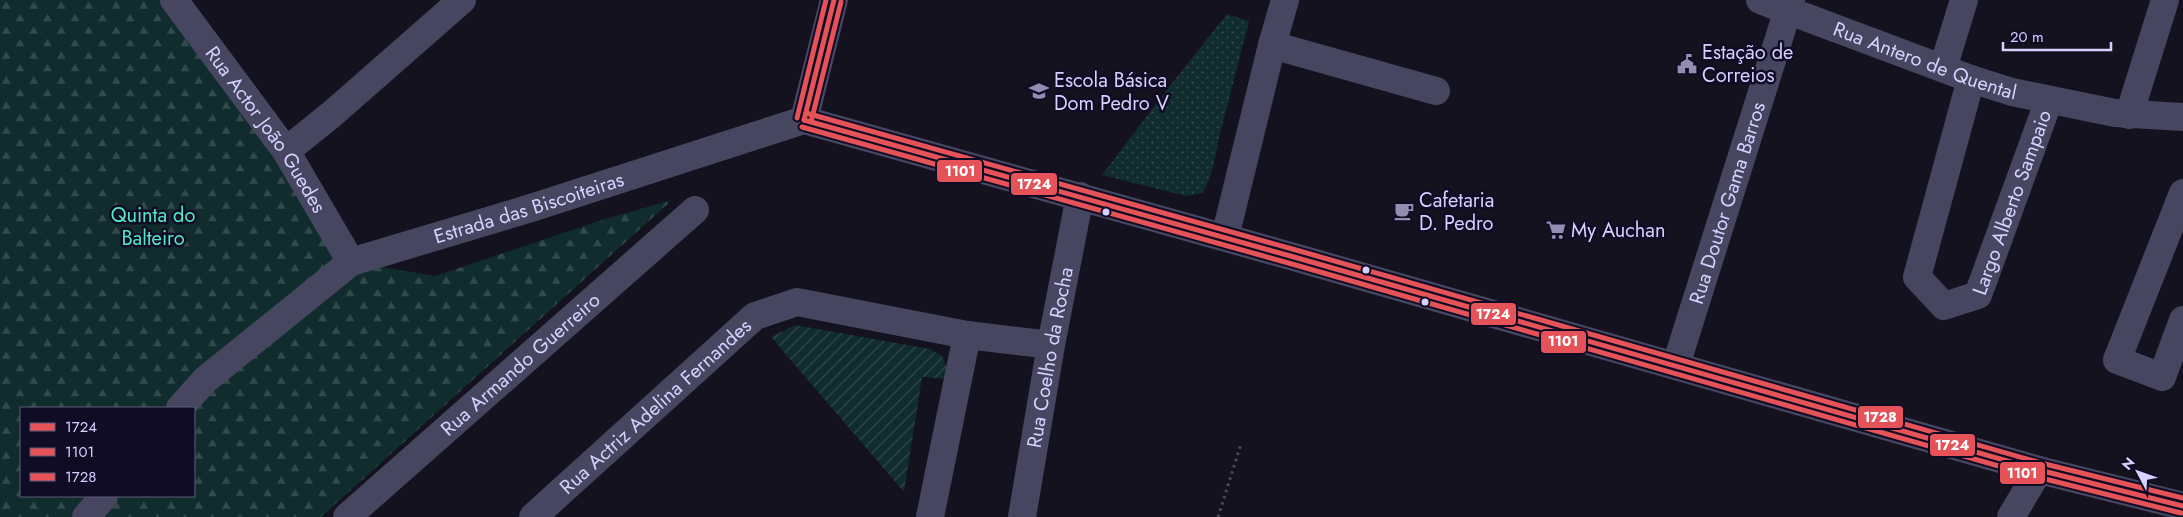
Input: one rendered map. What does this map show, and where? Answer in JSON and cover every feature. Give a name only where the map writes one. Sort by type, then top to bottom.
[{"type":"street","name":"Rua Actor João Guedes","points":[[174,0],[286,151],[351,262]]},
{"type":"street","points":[[286,151],[332,114],[462,0]]},
{"type":"street","points":[[834,0],[804,120],[1225,237],[2039,470],[2183,506]]},
{"type":"street","points":[[1225,237],[1272,45],[1286,0]]},
{"type":"street","name":"Rua Antero de Quental","points":[[1760,0],[1789,6],[1943,68],[2012,92],[2129,115],[2183,117]]},
{"type":"street","points":[[1943,68],[1964,0]]},
{"type":"street","points":[[2129,115],[2165,0]]},
{"type":"street","name":"Rua Doutor Gama Barros","points":[[1676,365],[1789,6]]},
{"type":"street","points":[[1272,45],[1436,91]]},
{"type":"street","name":"Largo Alberto Sampaio","points":[[1972,79],[1917,277],[1944,306],[1978,295],[2050,100]]},
{"type":"street","name":"Estrada das Biscoiteiras","points":[[181,407],[205,380],[351,262],[531,208],[804,120]]},
{"type":"street","points":[[2183,193],[2117,360],[2162,377],[2183,320]]},
{"type":"street","name":"Rua Coelho da Rocha","points":[[1022,517],[1050,345],[1080,196]]},
{"type":"street","name":"Rua Armando Guerreiro","points":[[347,517],[694,210]]},
{"type":"street","name":"Rua Actriz Adelina Fernandes","points":[[533,517],[755,316],[797,302],[967,335],[1050,345]]},
{"type":"street","points":[[930,517],[967,335]]},
{"type":"street","points":[[2011,517],[2039,470]]},
{"type":"street","points":[[86,517],[103,497]]},
{"type":"path","points":[[1218,517],[1241,444]]},
{"type":"green space","name":"Quinta do Balteiro","points":[[0,0],[174,0],[351,262],[435,276],[602,220],[672,200],[321,517],[0,517]]},
{"type":"green space","points":[[1227,14],[1249,21],[1212,172],[1202,193],[1186,196],[1102,175],[1173,82]]},
{"type":"green space","points":[[795,325],[930,349],[942,356],[947,368],[946,379],[922,377],[904,492],[771,337]]},
{"type":"transit line","name":"1728","points":[[797,118],[826,0]]},
{"type":"transit line","name":"1724","points":[[804,120],[834,0]]},
{"type":"transit line","name":"1101","points":[[811,122],[841,2]]},
{"type":"transit line","name":"1728","points":[[806,113],[1296,250],[2041,463],[2183,498]]},
{"type":"transit line","name":"1724","points":[[804,120],[1294,257],[2039,470],[2183,506]]},
{"type":"transit line","name":"1101","points":[[802,127],[1292,264],[2037,477],[2181,513]]},
{"type":"place","name":"Estação de Correios","points":[[1687,64]]},
{"type":"place","name":"Escola Básica Dom Pedro V","points":[[1039,91]]},
{"type":"place","name":"Cafetaria D. Pedro","points":[[1404,211]]},
{"type":"place","name":"My Auchan","points":[[1556,230]]}]
